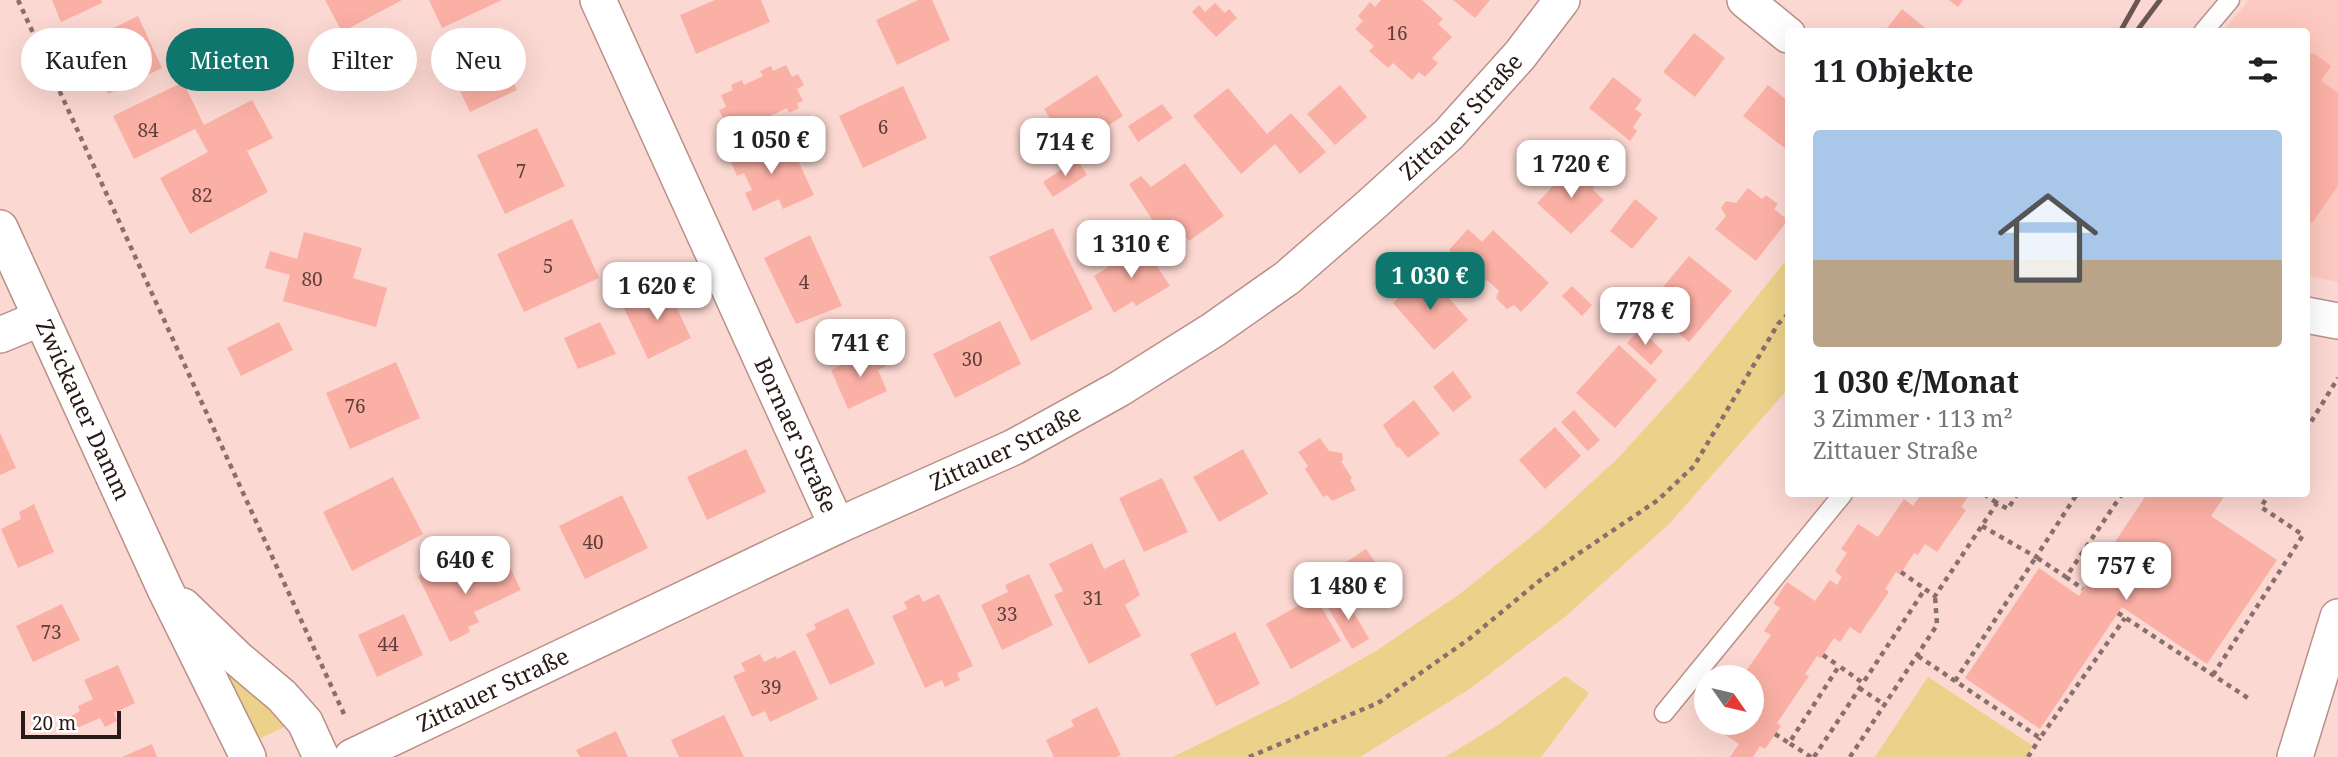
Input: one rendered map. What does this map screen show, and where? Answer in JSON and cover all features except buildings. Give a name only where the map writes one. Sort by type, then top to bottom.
[{"type":"street","name":"Bornaer Straße","points":[[598,0],[837,526]]},
{"type":"street","name":"Zittauer Straße","points":[[352,757],[837,526],[1013,447],[1107,395],[1213,330],[1287,278],[1449,134],[1520,55],[1562,0]]},
{"type":"street","points":[[1745,0],[1785,33]]},
{"type":"street","name":"Zwickauer Damm","points":[[0,228],[165,589],[248,757]]},
{"type":"street","points":[[2310,316],[2338,321]]},
{"type":"street","points":[[0,335],[41,318]]},
{"type":"street","name":"Zwickauer Damm","points":[[165,589],[237,658],[282,696],[305,722],[321,757]]},
{"type":"street","points":[[2295,757],[2338,617]]},
{"type":"lane","points":[[2206,28],[2230,0]]},
{"type":"lane","points":[[1664,713],[1841,497]]},
{"type":"path","points":[[18,0],[344,714]]},
{"type":"path","points":[[1249,757],[1378,703],[1469,639],[1545,578],[1658,500],[1694,466],[1778,324],[1785,317]]},
{"type":"path","points":[[2310,424],[2338,378]]},
{"type":"path","points":[[1988,497],[2008,509],[2015,497]]},
{"type":"path","points":[[1955,681],[2075,497]]},
{"type":"path","points":[[2066,577],[2120,497]]},
{"type":"path","points":[[2213,675],[2303,535],[2261,507],[2267,497]]},
{"type":"path","points":[[1850,757],[1937,625],[1935,596],[1997,503]]},
{"type":"path","points":[[1982,526],[2083,589]]},
{"type":"path","points":[[1902,572],[1935,596]]},
{"type":"path","points":[[1775,734],[1812,757],[1925,589]]},
{"type":"path","points":[[2118,613],[2252,700]]},
{"type":"path","points":[[2028,757],[2125,618]]},
{"type":"path","points":[[1823,655],[1885,705]]},
{"type":"path","points":[[1918,656],[2040,738]]},
{"type":"path","points":[[1789,743],[1839,666]]},
{"type":"shaded area","points":[[2249,0],[2338,0],[2338,282],[2310,277],[2310,28],[2225,28]]},
{"type":"shaded area","points":[[1785,262],[1785,392],[1669,524],[1566,616],[1471,688],[1360,757],[1173,757],[1287,701],[1376,651],[1461,593],[1541,529],[1618,458],[1691,378]]},
{"type":"shaded area","points":[[213,658],[290,724],[259,739]]},
{"type":"shaded area","points":[[1565,676],[1589,693],[1541,757],[1445,757],[1498,725]]},
{"type":"shaded area","points":[[1928,677],[2033,746],[2026,757],[1875,757]]},
{"type":"railway","points":[[2122,28],[2138,0]]},
{"type":"railway","points":[[2139,28],[2160,0]]}]
